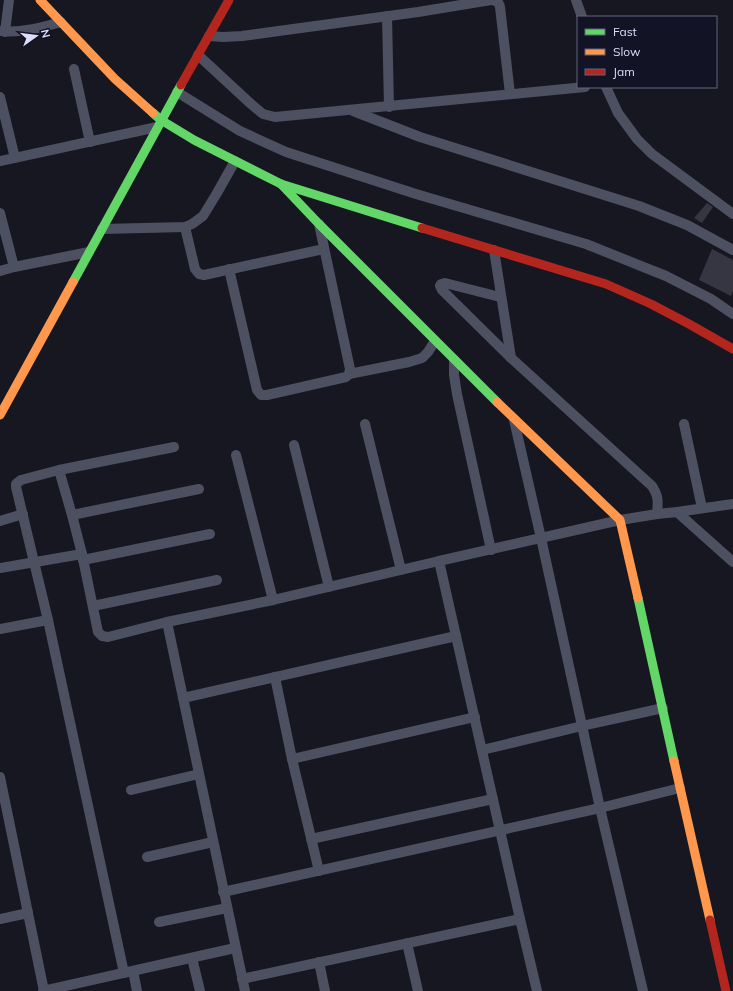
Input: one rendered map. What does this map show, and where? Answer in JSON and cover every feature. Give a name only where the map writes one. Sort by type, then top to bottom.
[{"type":"street","points":[[10,0],[3,31],[20,32],[60,22]]},
{"type":"street","points":[[40,0],[159,123],[282,184],[606,284],[651,304],[733,349]]},
{"type":"street","points":[[0,415],[159,123],[229,0]]},
{"type":"street","points":[[209,36],[242,36],[491,0],[499,4],[500,7],[510,94]]},
{"type":"street","points":[[576,0],[582,16]]},
{"type":"street","points":[[387,16],[389,106]]},
{"type":"street","points":[[198,56],[263,114],[275,117],[577,88]]},
{"type":"street","points":[[74,70],[90,142]]},
{"type":"street","points":[[606,88],[618,113],[637,140],[652,154],[733,214]]},
{"type":"street","points":[[175,95],[240,131],[286,152],[416,194],[586,244],[666,276],[711,299],[733,314]]},
{"type":"street","points":[[0,97],[15,158]]},
{"type":"street","points":[[351,110],[420,137],[639,206],[687,225],[733,250]]},
{"type":"street","points":[[0,161],[90,142],[159,123]]},
{"type":"street","points":[[102,229],[185,227],[192,224],[203,216],[235,161]]},
{"type":"street","points":[[282,184],[319,224],[454,360],[620,520],[726,991]]},
{"type":"street","points":[[0,213],[14,268]]},
{"type":"street","points":[[319,224],[350,369],[349,374]]},
{"type":"street","points":[[185,227],[195,269],[199,274],[324,249]]},
{"type":"street","points":[[494,250],[500,297],[511,358]]},
{"type":"street","points":[[0,271],[89,252]]},
{"type":"street","points":[[229,269],[257,390],[261,395],[422,358],[435,341]]},
{"type":"street","points":[[500,297],[445,283],[441,284],[440,286],[442,290],[511,358],[652,486],[656,492],[658,500],[657,514]]},
{"type":"street","points":[[454,360],[454,374],[457,394],[491,550]]},
{"type":"street","points":[[0,392],[10,397]]},
{"type":"street","points":[[514,419],[600,808],[644,991]]},
{"type":"street","points":[[365,424],[401,570]]},
{"type":"street","points":[[684,424],[702,508]]},
{"type":"street","points":[[294,445],[329,587]]},
{"type":"street","points":[[137,991],[128,972],[16,484],[21,480],[59,470],[174,447]]},
{"type":"street","points":[[236,456],[273,600]]},
{"type":"street","points":[[59,470],[72,515],[98,632],[102,636],[108,636],[273,600],[620,520],[733,504]]},
{"type":"street","points":[[72,515],[199,489]]},
{"type":"street","points":[[677,512],[733,562]]},
{"type":"street","points":[[0,521],[23,514]]},
{"type":"street","points":[[0,568],[34,562],[82,557],[210,534]]},
{"type":"street","points":[[439,561],[537,991]]},
{"type":"street","points":[[93,606],[217,580]]},
{"type":"street","points":[[0,629],[48,620]]},
{"type":"street","points":[[167,622],[244,991]]},
{"type":"street","points":[[183,698],[456,636]]},
{"type":"street","points":[[275,677],[292,759],[319,871]]},
{"type":"street","points":[[482,750],[663,708]]},
{"type":"street","points":[[292,759],[475,717]]},
{"type":"street","points":[[130,790],[199,774]]},
{"type":"street","points":[[0,777],[5,820],[28,913],[44,991],[235,948]]},
{"type":"street","points":[[223,892],[600,808],[680,788]]},
{"type":"street","points":[[311,839],[493,799]]},
{"type":"street","points":[[147,857],[213,842]]},
{"type":"street","points":[[159,922],[226,908]]},
{"type":"street","points":[[0,919],[28,913]]},
{"type":"street","points":[[242,979],[520,919]]},
{"type":"street","points":[[407,943],[418,991]]},
{"type":"street","points":[[192,958],[200,991]]},
{"type":"street","points":[[319,962],[325,991]]},
{"type":"building","points":[[707,203],[713,207],[702,223],[694,218]]},
{"type":"building","points":[[712,249],[733,260],[733,291],[731,296],[699,280]]},
{"type":"traffic: fast","points":[[73,282],[181,85]]},
{"type":"traffic: fast","points":[[153,113],[161,120],[194,140],[281,184],[422,228]]},
{"type":"traffic: fast","points":[[281,184],[497,402]]},
{"type":"traffic: fast","points":[[638,598],[674,761]]},
{"type":"traffic: slow","points":[[40,0],[115,79],[153,113]]},
{"type":"traffic: slow","points":[[0,415],[73,282]]},
{"type":"traffic: slow","points":[[497,402],[620,520],[638,598]]},
{"type":"traffic: slow","points":[[674,761],[710,920]]},
{"type":"traffic: jam","points":[[181,85],[229,0]]},
{"type":"traffic: jam","points":[[422,228],[606,284],[651,304],[733,349]]},
{"type":"traffic: jam","points":[[710,920],[726,991]]}]
